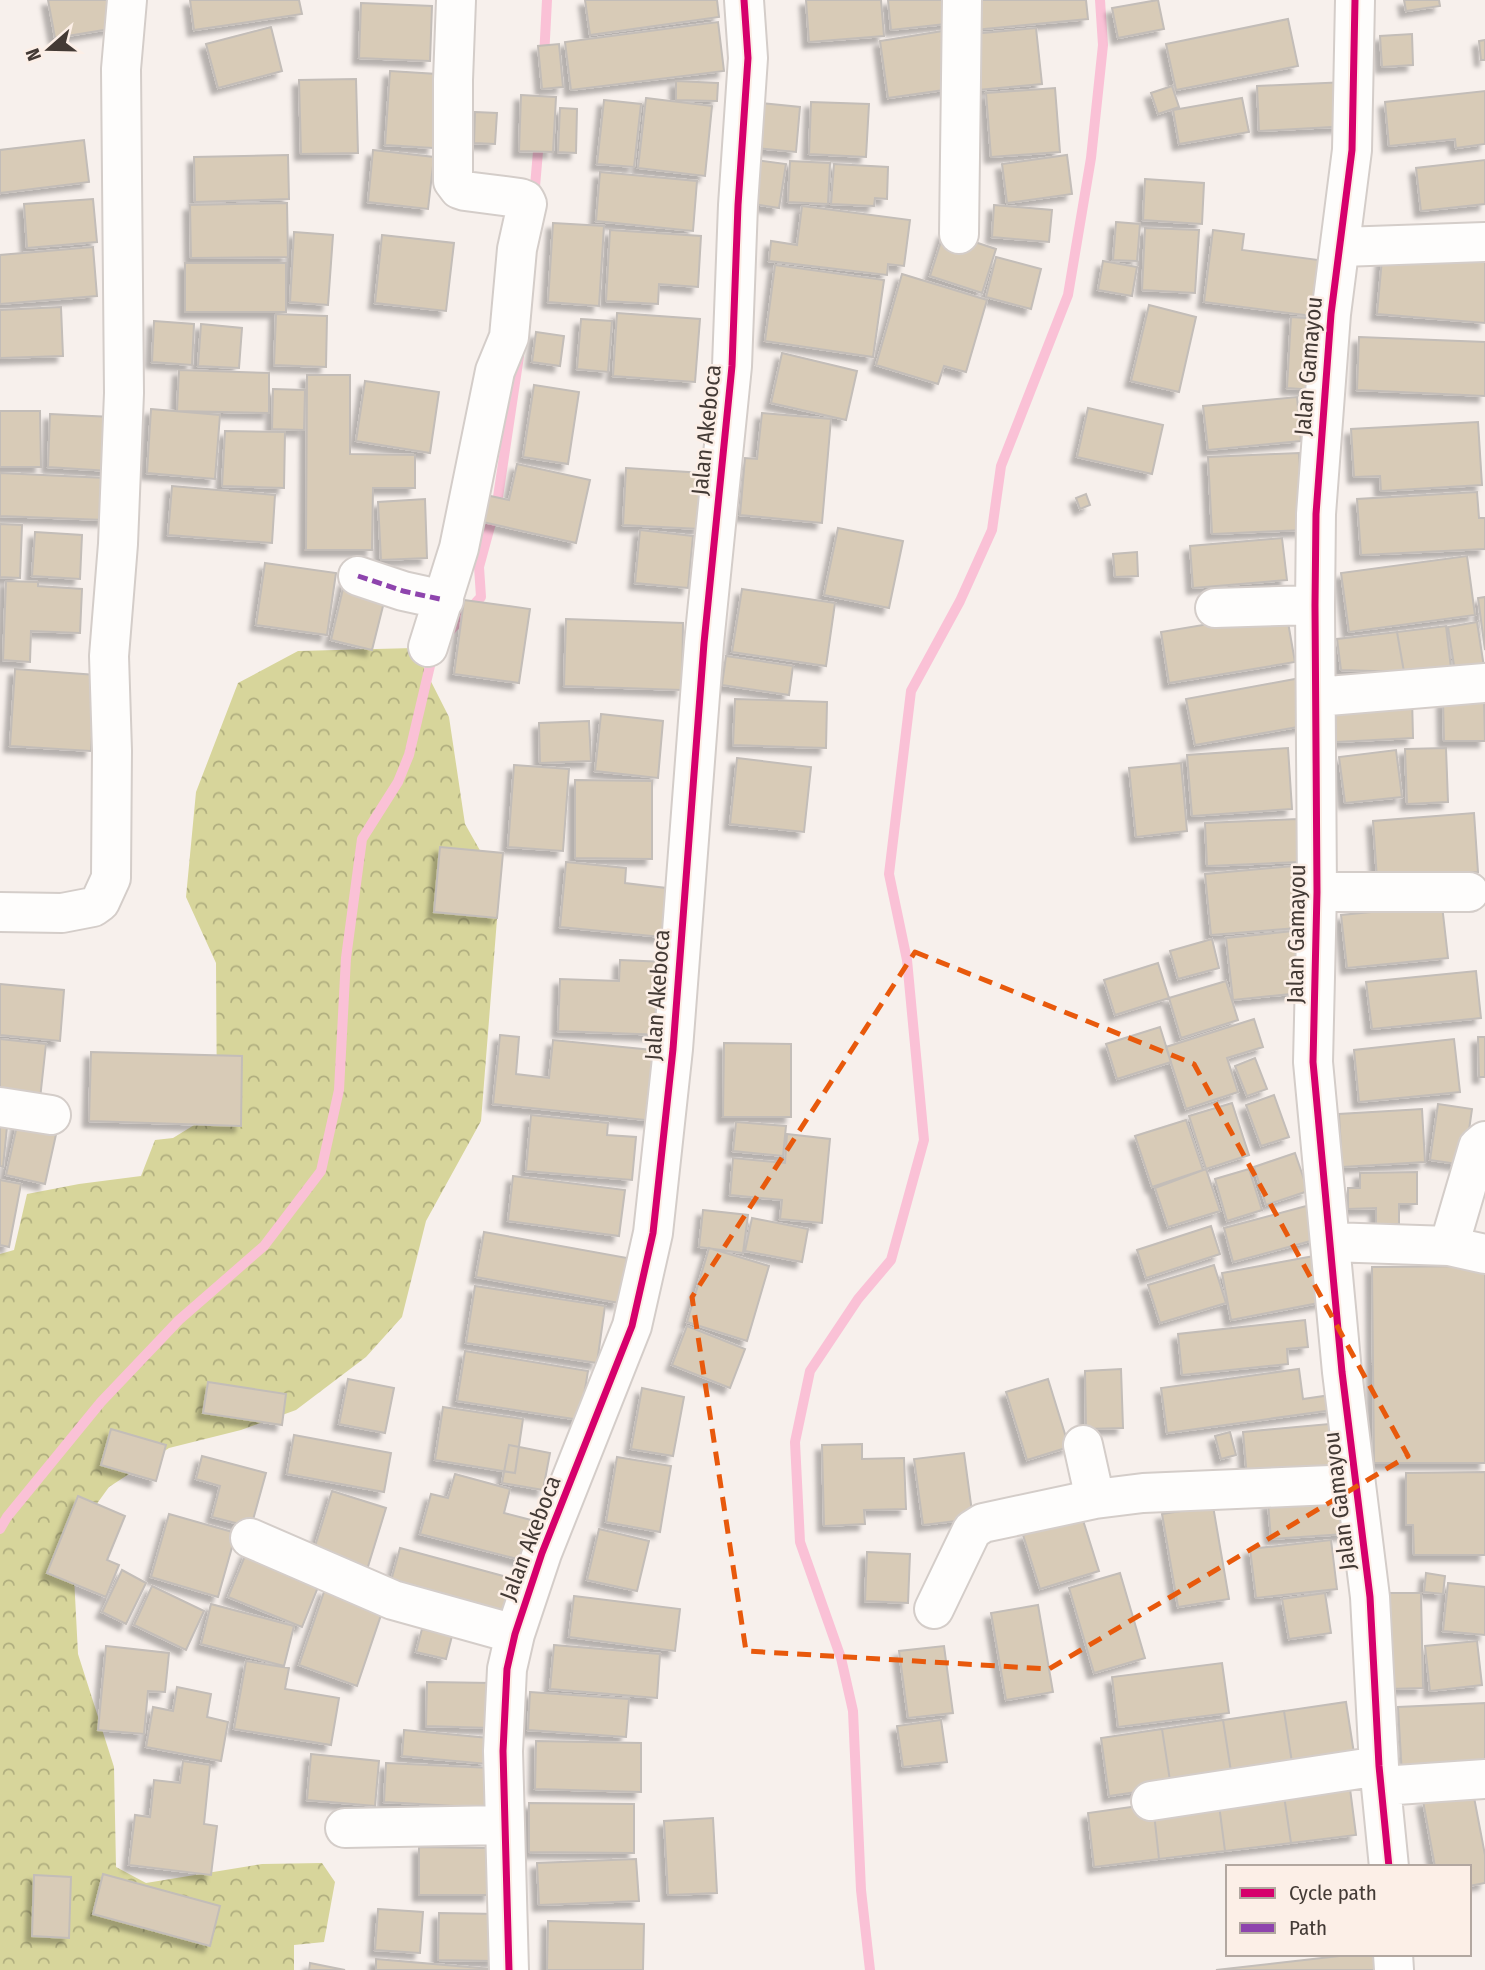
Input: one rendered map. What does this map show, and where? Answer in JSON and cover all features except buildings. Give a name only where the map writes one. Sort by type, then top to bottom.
[{"type":"street","points":[[0,912],[62,913],[93,907],[100,902],[111,878],[113,805],[109,656],[118,544],[124,393],[121,69],[127,0]]},
{"type":"street","points":[[428,647],[444,600],[468,507],[495,371],[509,337],[517,249],[527,204],[520,198],[465,191],[459,189],[453,181],[456,0]]},
{"type":"street","name":"Jalan Akeboca","points":[[509,1970],[503,1751],[507,1669],[515,1634],[542,1553],[632,1326],[653,1233],[673,1049],[704,643],[732,366],[736,229],[748,58],[744,0]]},
{"type":"street","points":[[959,234],[962,0]]},
{"type":"street","name":"Jalan Gamayou","points":[[1355,0],[1354,109],[1321,421],[1315,605],[1317,892],[1313,1062],[1355,1484],[1370,1597],[1380,1776],[1389,1865]]},
{"type":"street","points":[[1341,247],[1485,242]]},
{"type":"street","points":[[358,576],[403,591],[444,600]]},
{"type":"street","points":[[1215,608],[1315,605]]},
{"type":"street","points":[[1316,697],[1485,683]]},
{"type":"street","points":[[1317,892],[1469,892]]},
{"type":"street","points":[[0,1107],[51,1115]]},
{"type":"street","points":[[1330,1242],[1467,1250],[1478,1147],[1485,1141]]},
{"type":"street","points":[[1083,1445],[1095,1499]]},
{"type":"street","points":[[934,1609],[972,1530],[983,1524],[1095,1499],[1143,1493],[1355,1484]]},
{"type":"street","points":[[250,1538],[393,1601],[515,1634]]},
{"type":"street","points":[[1151,1801],[1380,1776],[1485,1779]]},
{"type":"street","points":[[345,1828],[504,1825]]},
{"type":"highlighted area","points":[[915,952],[1194,1064],[1408,1456],[1049,1669],[746,1651],[692,1297]]},
{"type":"green space","points":[[414,648],[449,717],[465,824],[486,861],[499,894],[481,1121],[426,1221],[402,1317],[366,1357],[296,1410],[241,1430],[169,1448],[109,1487],[72,1538],[78,1654],[114,1767],[116,1867],[146,1883],[262,1864],[322,1863],[335,1882],[324,1942],[294,1945],[294,1970],[0,1970],[0,1254],[14,1250],[27,1194],[141,1176],[155,1140],[173,1138],[217,1111],[216,963],[186,897],[196,792],[238,683],[298,651]]},
{"type":"waterway","points":[[544,58],[547,0]]},
{"type":"waterway","points":[[870,1970],[861,1890],[853,1711],[841,1658],[800,1542],[795,1442],[810,1371],[858,1299],[891,1260],[924,1140],[907,960],[889,874],[911,691],[960,601],[992,530],[1001,466],[1068,295],[1091,158],[1103,45],[1100,0]]},
{"type":"waterway","points":[[534,198],[539,140]]},
{"type":"waterway","points":[[447,634],[481,597],[479,567],[498,497],[519,356]]},
{"type":"waterway","points":[[0,1529],[101,1402],[179,1320],[264,1246],[321,1171],[339,1090],[346,958],[362,839],[398,782],[409,755],[433,653]]},
{"type":"marked path","points":[[358,576],[403,591],[444,600]]},
{"type":"cycle path","points":[[509,1970],[503,1751],[507,1669],[515,1634],[542,1553],[632,1326],[653,1233],[673,1049],[704,643],[732,366],[738,205],[748,58],[744,0]]},
{"type":"cycle path","points":[[1355,0],[1352,150],[1331,314],[1316,514],[1317,892],[1313,1062],[1342,1372],[1370,1597],[1379,1766],[1389,1865]]}]
